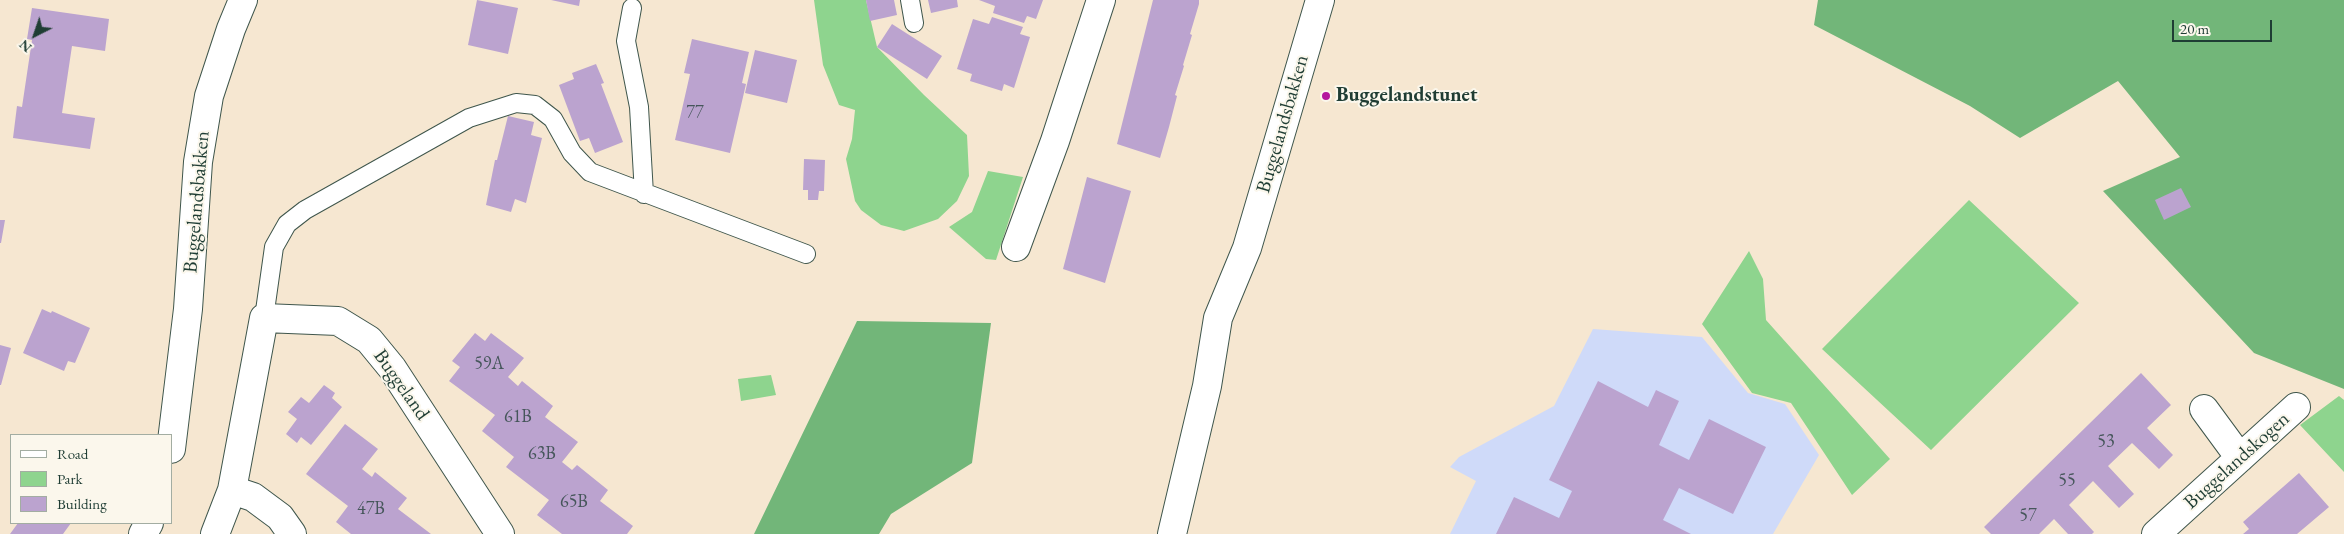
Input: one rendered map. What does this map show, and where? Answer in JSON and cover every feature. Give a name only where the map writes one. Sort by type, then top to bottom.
[{"type":"street","name":"Buggelandsbakken","points":[[172,441],[188,308],[198,162],[209,96],[231,29],[243,0]]},
{"type":"street","points":[[1016,247],[1055,141],[1101,0]]},
{"type":"street","name":"Buggelandsbakken","points":[[1172,534],[1206,386],[1237,322],[1247,248],[1320,0]]},
{"type":"street","points":[[215,534],[232,490],[264,318]]},
{"type":"street","name":"Buggeland","points":[[264,318],[338,321],[369,340],[392,368],[500,534]]},
{"type":"street","name":"Buggelandskogen","points":[[2156,534],[2296,407]]},
{"type":"street","points":[[2204,409],[2240,458]]},
{"type":"street","name":"Buggelandsbakken","points":[[166,434],[176,410]]},
{"type":"street","points":[[232,490],[254,497],[280,517],[292,534]]},
{"type":"lane","points":[[910,0],[914,23]]},
{"type":"lane","points":[[632,8],[626,41],[639,107],[644,194]]},
{"type":"lane","points":[[264,318],[274,247],[287,224],[305,210],[469,118],[516,103],[535,105],[553,119],[572,153],[590,172],[806,254]]},
{"type":"shaded area","points":[[1593,329],[1702,337],[1748,393],[1785,404],[1819,455],[1773,534],[1450,534],[1476,481],[1450,467],[1459,457],[1554,406]]},
{"type":"green space","points":[[814,0],[866,0],[877,47],[967,135],[969,176],[957,201],[938,219],[904,231],[881,225],[861,210],[855,201],[846,159],[852,139],[855,110],[839,105],[823,65]]},
{"type":"green space","points":[[1818,0],[2344,0],[2344,389],[2254,353],[2103,191],[2180,157],[2118,81],[2020,138],[1970,106],[1814,25]]},
{"type":"green space","points":[[988,171],[1023,177],[996,260],[986,259],[949,227],[972,212]]},
{"type":"green space","points":[[1969,200],[2079,303],[1931,450],[1822,349]]},
{"type":"green space","points":[[1749,251],[1763,279],[1766,320],[1890,459],[1852,495],[1791,403],[1752,393],[1702,324]]},
{"type":"green space","points":[[857,321],[991,323],[972,463],[891,514],[879,534],[754,534]]},
{"type":"green space","points":[[771,375],[776,395],[741,401],[738,379]]},
{"type":"green space","points":[[2339,396],[2344,400],[2344,472],[2300,425]]},
{"type":"building","points":[[477,0],[518,8],[508,54],[468,45]]},
{"type":"building","points":[[551,0],[580,0],[579,6]]},
{"type":"building","points":[[866,0],[894,0],[897,15],[870,21]]},
{"type":"building","points":[[928,0],[957,0],[958,7],[931,13]]},
{"type":"building","points":[[979,0],[1043,0],[1036,19],[1027,16],[1024,23],[993,13],[995,6]]},
{"type":"building","points":[[1153,0],[1199,0],[1190,34],[1192,35],[1175,95],[1177,96],[1160,158],[1117,144]]},
{"type":"building","points":[[32,8],[109,19],[105,51],[72,46],[62,113],[95,118],[90,149],[13,138],[17,106],[22,107],[32,40],[27,39]]},
{"type":"building","points":[[992,17],[1023,27],[1020,34],[1030,37],[1014,88],[1004,84],[1002,91],[970,81],[972,74],[957,69],[973,19],[989,24]]},
{"type":"building","points":[[892,24],[942,56],[927,79],[877,47]]},
{"type":"building","points":[[692,39],[749,52],[742,83],[746,84],[730,153],[675,140],[690,74],[684,73]]},
{"type":"building","points":[[755,50],[797,60],[787,103],[745,93]]},
{"type":"building","points":[[596,64],[604,83],[601,84],[623,142],[595,153],[589,138],[580,141],[559,85],[574,79],[572,73]]},
{"type":"building","points":[[508,116],[534,122],[531,135],[542,138],[526,203],[515,199],[511,212],[486,205],[495,160],[497,160]]},
{"type":"building","points":[[804,159],[825,160],[824,191],[819,191],[818,200],[808,200],[808,190],[803,190]]},
{"type":"building","points":[[1087,177],[1131,191],[1105,283],[1063,269]]},
{"type":"building","points":[[2181,188],[2191,207],[2164,220],[2155,200]]},
{"type":"building","points":[[0,220],[5,220],[1,243],[0,243]]},
{"type":"building","points":[[42,309],[51,313],[52,311],[90,328],[75,363],[68,361],[64,371],[23,353]]},
{"type":"building","points":[[475,333],[485,341],[491,333],[524,358],[508,377],[518,386],[522,381],[553,406],[545,417],[578,442],[562,462],[572,470],[577,465],[608,490],[600,501],[633,526],[627,534],[562,534],[537,515],[549,500],[506,467],[514,457],[482,431],[495,415],[449,381],[460,367],[452,361]]},
{"type":"building","points":[[0,345],[11,348],[1,385],[0,385]]},
{"type":"building","points":[[2141,373],[2171,405],[2147,428],[2173,455],[2159,469],[2132,443],[2108,466],[2134,494],[2119,508],[2093,481],[2069,505],[2094,532],[2092,534],[2068,534],[2054,519],[2039,534],[1991,534],[1984,527]]},
{"type":"building","points":[[1598,381],[1648,407],[1656,390],[1679,401],[1659,445],[1689,460],[1709,419],[1766,447],[1733,514],[1679,488],[1663,520],[1691,534],[1496,534],[1514,497],[1559,518],[1572,491],[1549,480]]},
{"type":"building","points":[[324,385],[335,393],[332,398],[342,407],[311,445],[301,437],[297,443],[286,434],[297,419],[288,412],[301,397],[309,403]]},
{"type":"building","points":[[345,424],[378,449],[362,469],[372,477],[375,472],[407,498],[398,509],[431,534],[351,534],[336,522],[348,506],[306,474]]},
{"type":"building","points":[[2299,473],[2329,507],[2297,534],[2243,534],[2249,529],[2243,522]]},
{"type":"building","points":[[17,524],[70,524],[63,534],[10,534]]},
{"type":"place","name":"Buggelandstunet","points":[[1326,96]]}]
